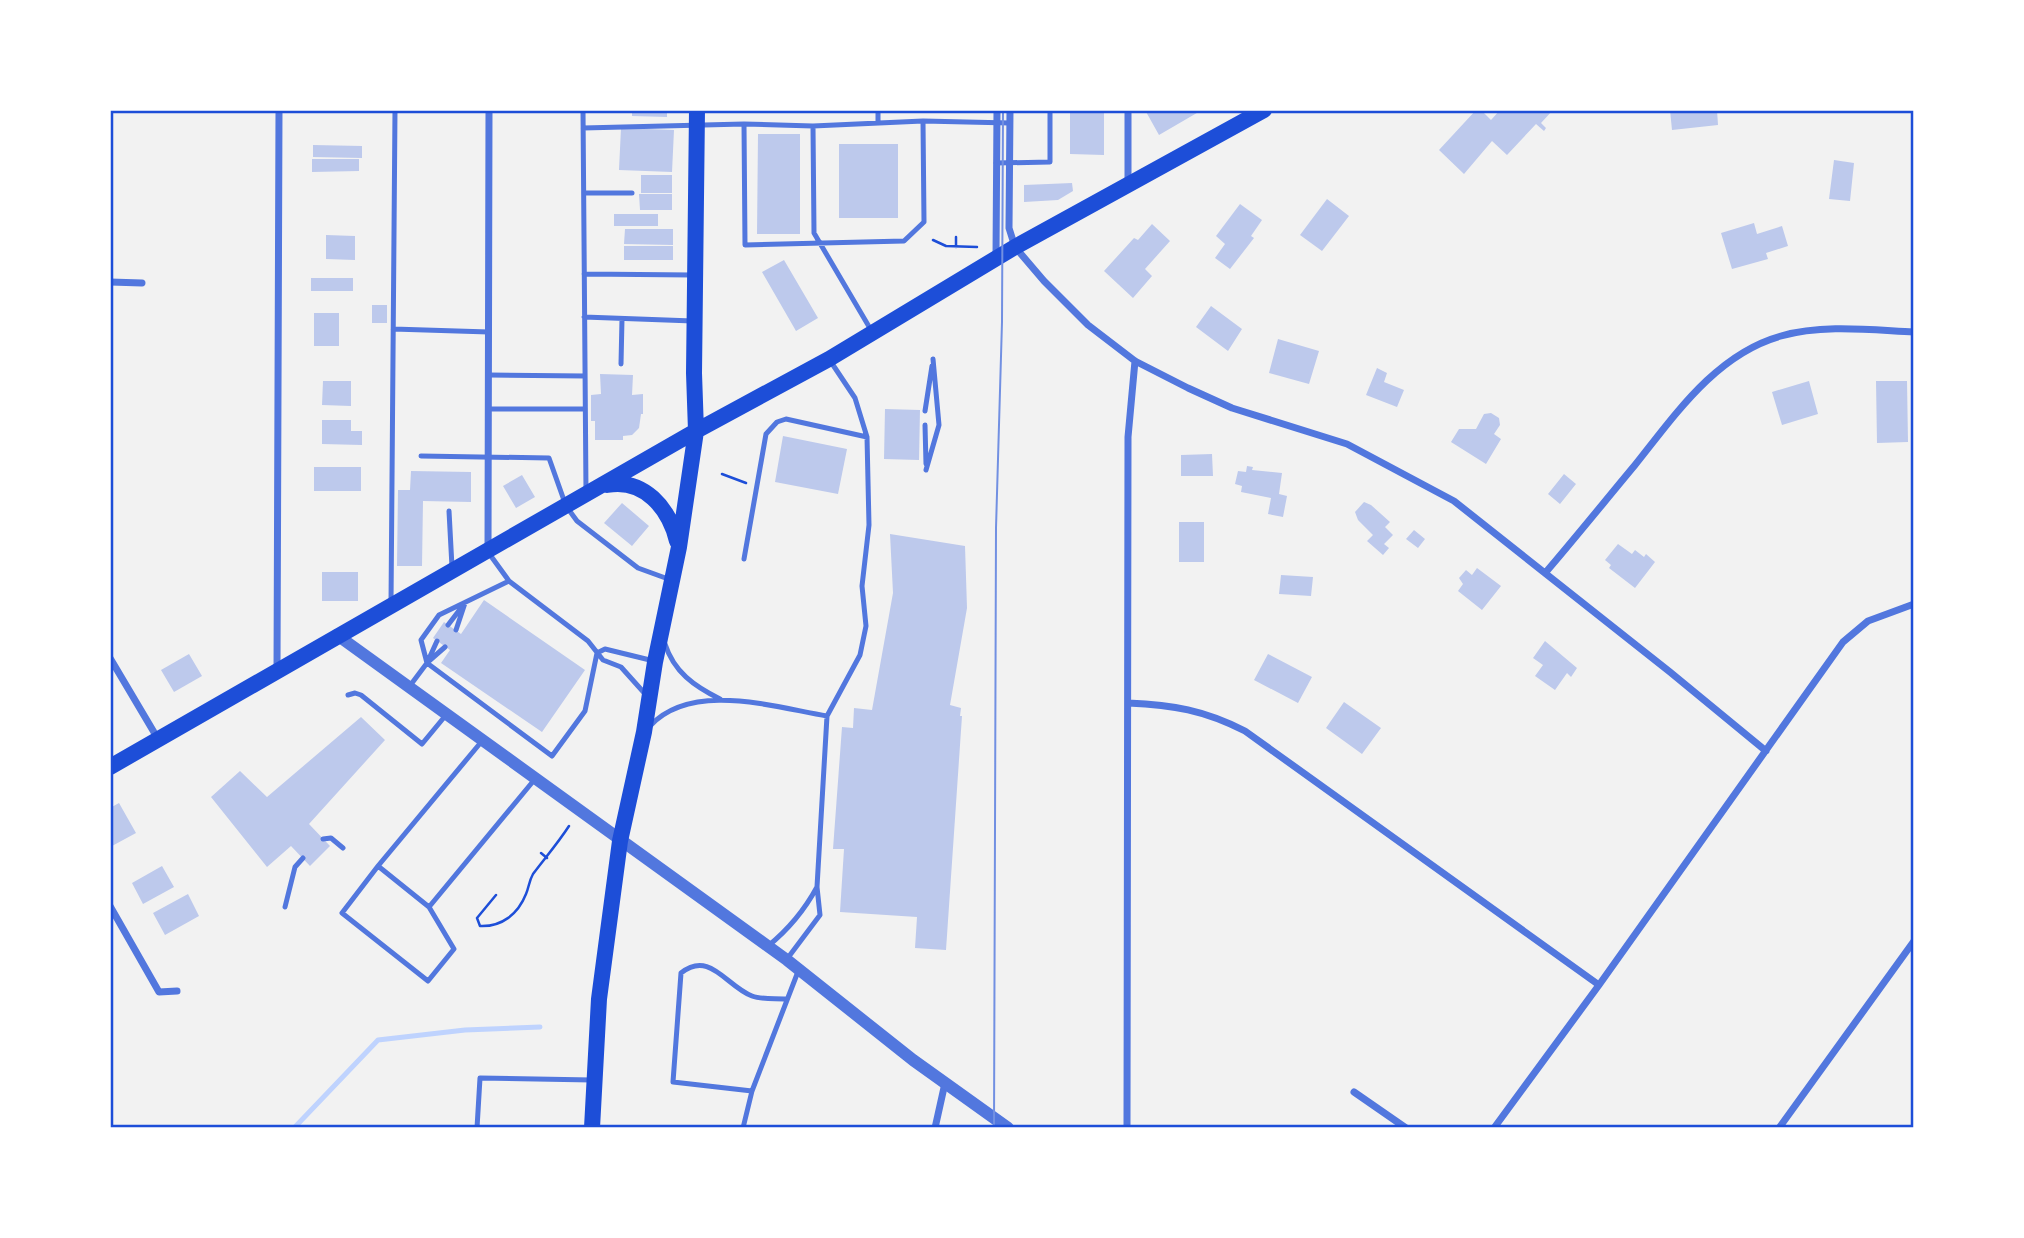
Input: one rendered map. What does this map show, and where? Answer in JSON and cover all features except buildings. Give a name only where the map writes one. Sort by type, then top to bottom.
[{"type":"main road","points":[[110,767],[696,431],[829,359],[1016,247],[1264,110]]},
{"type":"main road","points":[[592,1128],[599,999],[620,841],[679,547],[696,431],[694,373],[697,118]]},
{"type":"main road","points":[[601,486],[618,483],[649,494],[665,510],[673,523],[679,547]]},
{"type":"street","points":[[277,671],[279,110]]},
{"type":"street","points":[[488,552],[489,110]]},
{"type":"street","points":[[996,259],[997,110]]},
{"type":"street","points":[[1010,110],[1009,228],[1016,247],[1088,325],[1135,361],[1188,388],[1232,408],[1347,444],[1454,501],[1546,572],[1766,751]]},
{"type":"street","points":[[1128,110],[1128,187]]},
{"type":"street","points":[[110,282],[142,282]]},
{"type":"street","points":[[1546,572],[1687,401],[1716,372],[1745,351],[1779,336],[1799,331],[1850,329],[1914,332]]},
{"type":"street","points":[[1127,1128],[1128,437],[1135,361]]},
{"type":"street","points":[[1494,1128],[1829,661],[1856,629],[1884,614],[1914,604]]},
{"type":"street","points":[[337,635],[799,969],[913,1060],[1008,1128]]},
{"type":"street","points":[[110,658],[159,739]]},
{"type":"street","points":[[1128,703],[1169,705],[1192,710],[1218,718],[1245,731],[1599,985]]},
{"type":"street","points":[[110,906],[159,992],[177,991]]},
{"type":"street","points":[[1779,1128],[1914,941]]},
{"type":"street","points":[[934,1128],[945,1083]]},
{"type":"street","points":[[1354,1092],[1406,1128]]},
{"type":"lane","points":[[391,606],[395,110]]},
{"type":"lane","points":[[583,110],[586,495]]},
{"type":"lane","points":[[878,110],[878,123]]},
{"type":"lane","points":[[996,163],[1050,162],[1050,110]]},
{"type":"lane","points":[[583,128],[697,118],[744,124],[813,126],[923,121],[1010,123]]},
{"type":"lane","points":[[744,124],[745,245],[904,241],[924,222],[923,121]]},
{"type":"lane","points":[[813,126],[814,233],[872,333]]},
{"type":"lane","points":[[584,193],[632,193]]},
{"type":"lane","points":[[584,274],[696,275]]},
{"type":"lane","points":[[584,317],[695,321]]},
{"type":"lane","points":[[621,364],[622,318]]},
{"type":"lane","points":[[393,330],[489,332]]},
{"type":"lane","points":[[786,960],[820,915],[817,887],[827,716],[860,655],[866,626],[862,586],[869,525],[867,437],[855,398],[829,359]]},
{"type":"lane","points":[[925,411],[933,359],[939,425],[926,470],[925,425]]},
{"type":"lane","points":[[489,375],[585,376]]},
{"type":"lane","points":[[489,409],[585,409]]},
{"type":"lane","points":[[744,559],[766,434],[777,422],[786,419],[867,437]]},
{"type":"lane","points":[[421,456],[549,458],[566,506],[577,520],[638,568],[672,580]]},
{"type":"lane","points":[[449,511],[452,572]]},
{"type":"lane","points":[[488,552],[509,581],[588,641],[603,660],[621,667],[650,700]]},
{"type":"lane","points":[[509,581],[439,615],[421,640],[427,663],[552,756],[585,711],[597,653]]},
{"type":"lane","points":[[449,625],[465,603]]},
{"type":"lane","points":[[456,630],[465,603]]},
{"type":"lane","points":[[661,632],[668,655],[677,670],[696,687],[720,699]]},
{"type":"lane","points":[[427,663],[437,641]]},
{"type":"lane","points":[[409,687],[427,663],[445,647]]},
{"type":"lane","points":[[597,653],[605,649],[655,662]]},
{"type":"lane","points":[[348,695],[361,695],[422,744],[446,715]]},
{"type":"lane","points":[[644,732],[660,715],[694,702],[720,699],[827,716]]},
{"type":"lane","points":[[378,866],[429,907],[454,949],[428,981],[342,913],[378,866],[482,741]]},
{"type":"lane","points":[[429,907],[535,779]]},
{"type":"lane","points":[[323,839],[331,838],[343,848]]},
{"type":"lane","points":[[285,907],[295,867],[303,858]]},
{"type":"lane","points":[[767,946],[785,932],[804,910],[817,887]]},
{"type":"lane","points":[[752,1091],[673,1082],[681,973],[690,966],[707,965],[753,996],[786,999]]},
{"type":"lane","points":[[743,1128],[752,1091],[799,969]]},
{"type":"lane","points":[[477,1128],[480,1078],[595,1080]]},
{"type":"path","points":[[956,237],[956,247]]},
{"type":"path","points":[[933,240],[946,246],[977,247]]},
{"type":"path","points":[[496,895],[477,918],[481,926],[499,924],[509,918],[526,894],[534,873],[569,826]]},
{"type":"path","points":[[541,853],[547,858]]},
{"type":"path","points":[[529,869],[534,873]]},
{"type":"waterway","points":[[294,1128],[378,1040],[465,1030],[540,1027]]},
{"type":"tram line","points":[[994,1128],[996,528],[1002,322],[1003,110]]}]
